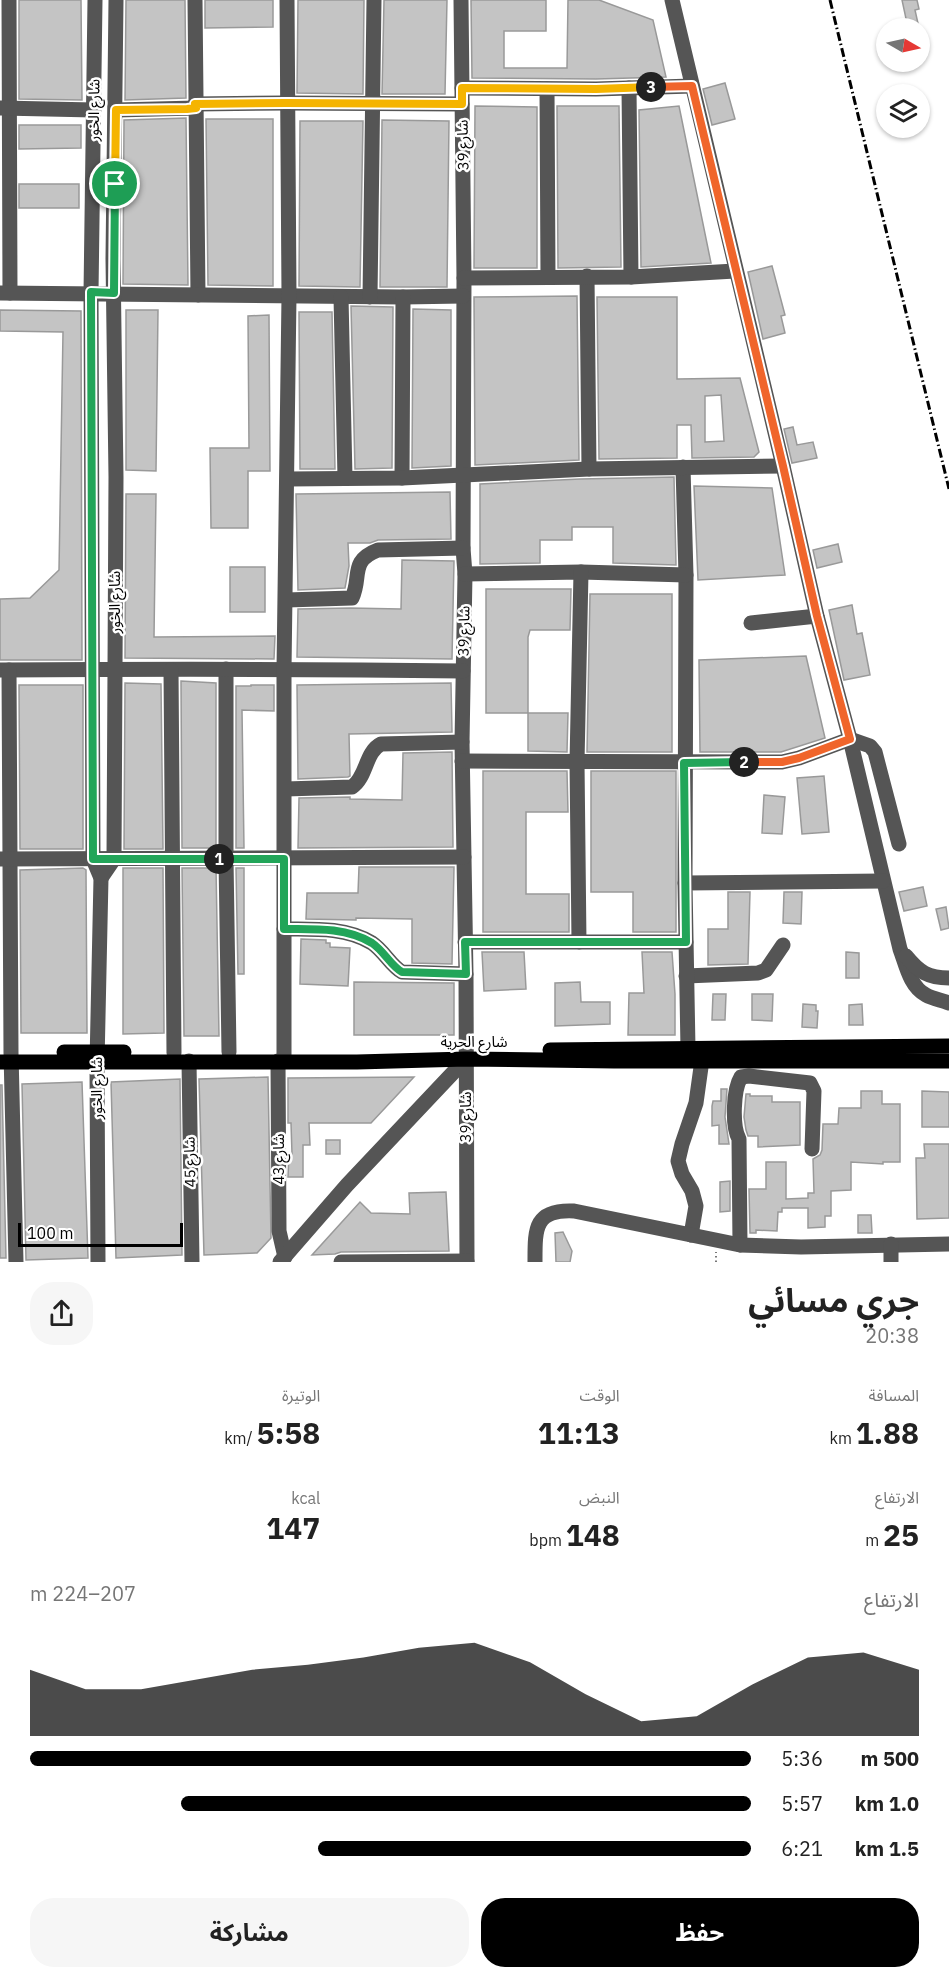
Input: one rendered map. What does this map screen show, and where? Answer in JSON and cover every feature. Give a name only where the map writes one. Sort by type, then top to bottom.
[{"type":"main road","name":"شارع الحرية","points":[[97,1058],[230,1052],[282,1058],[357,1062],[466,1055],[949,1046]]},
{"type":"main road","name":"شارع الحرية","points":[[466,1055],[614,1061],[949,1061]]},
{"type":"main road","name":"شارع الحرية","points":[[6,1058],[189,1061],[282,1058]]},
{"type":"street","points":[[9,0],[4,109],[5,293],[463,296]]},
{"type":"street","name":"شارع الخور","points":[[95,0],[91,292],[93,859],[101,878],[97,1058],[98,1262]]},
{"type":"street","name":"شارع الخور","points":[[114,859],[116,0]]},
{"type":"street","points":[[195,0],[198,295]]},
{"type":"street","name":"شارع 43","points":[[283,1259],[279,1231],[288,478],[287,0]]},
{"type":"street","points":[[370,297],[374,0]]},
{"type":"street","name":"شارع 39","points":[[461,0],[464,278],[462,476],[465,574],[462,761],[466,974],[467,1262]]},
{"type":"street","points":[[672,0],[817,616],[850,739],[900,949],[910,978],[918,990],[949,1003]]},
{"type":"street","points":[[95,23],[117,23]]},
{"type":"street","points":[[462,88],[692,86]]},
{"type":"street","points":[[629,88],[631,277]]},
{"type":"street","points":[[547,89],[548,277]]},
{"type":"street","points":[[116,110],[286,103],[462,104]]},
{"type":"street","points":[[4,109],[94,110]]},
{"type":"street","points":[[464,278],[631,277],[735,271]]},
{"type":"street","points":[[587,276],[589,470]]},
{"type":"street","points":[[341,297],[345,478]]},
{"type":"street","points":[[402,478],[403,297]]},
{"type":"street","points":[[288,478],[402,478],[589,470],[783,466]]},
{"type":"street","points":[[683,468],[686,575],[684,763],[688,1050]]},
{"type":"street","points":[[92,477],[116,477]]},
{"type":"street","points":[[286,600],[352,598],[358,564],[369,554],[378,550],[463,548]]},
{"type":"street","points":[[465,574],[581,572],[686,575]]},
{"type":"street","points":[[579,942],[577,762],[581,572]]},
{"type":"street","points":[[751,623],[817,616]]},
{"type":"street","points":[[226,669],[226,859],[230,1052]]},
{"type":"street","points":[[15,1262],[6,1058],[5,670],[463,671]]},
{"type":"street","points":[[171,670],[174,1053]]},
{"type":"street","points":[[462,761],[782,762],[806,756],[850,739],[861,741],[875,752],[899,844]]},
{"type":"street","points":[[285,789],[352,787],[360,779],[374,748],[381,744],[462,742]]},
{"type":"street","points":[[5,859],[464,857]]},
{"type":"street","points":[[101,878],[114,859]]},
{"type":"street","points":[[685,883],[883,881]]},
{"type":"street","points":[[284,929],[330,929],[371,942],[402,972],[466,974]]},
{"type":"street","points":[[465,942],[686,942]]},
{"type":"street","points":[[686,976],[758,973],[766,970],[783,945]]},
{"type":"street","points":[[900,949],[916,969],[930,976],[949,978]]},
{"type":"street","points":[[283,1259],[466,1055]]},
{"type":"street","points":[[692,1236],[696,1206],[692,1191],[682,1174],[678,1161],[696,1103],[702,1060]]},
{"type":"street","name":"شارع 45","points":[[189,1061],[192,1262]]},
{"type":"street","points":[[740,1245],[739,1139],[734,1119],[736,1084],[741,1077],[810,1083],[814,1091],[812,1149]]},
{"type":"street","points":[[535,1262],[535,1234],[539,1222],[553,1212],[574,1211],[740,1245],[801,1247],[949,1244]]},
{"type":"street","points":[[891,1244],[891,1262]]},
{"type":"street","points":[[341,1262],[467,1262]]},
{"type":"building","points":[[19,0],[81,0],[82,100],[19,99]]},
{"type":"building","points":[[126,0],[185,0],[186,98],[125,100]]},
{"type":"building","points":[[205,0],[273,0],[273,27],[205,28]]},
{"type":"building","points":[[298,0],[364,0],[363,94],[297,93]]},
{"type":"building","points":[[384,0],[447,0],[445,94],[382,94]]},
{"type":"building","points":[[471,0],[546,0],[546,31],[504,31],[504,68],[567,68],[568,0],[599,0],[653,20],[666,77],[472,78]]},
{"type":"building","points":[[902,0],[917,0],[919,9],[915,10],[917,18],[906,18]]},
{"type":"building","points":[[725,83],[735,119],[712,125],[703,89]]},
{"type":"building","points":[[475,106],[537,107],[537,268],[474,268]]},
{"type":"building","points":[[557,106],[619,106],[621,267],[558,268]]},
{"type":"building","points":[[679,106],[711,263],[641,267],[639,110]]},
{"type":"building","points":[[186,118],[188,285],[123,284],[124,120]]},
{"type":"building","points":[[206,119],[273,119],[273,286],[208,285]]},
{"type":"building","points":[[382,120],[449,121],[447,287],[380,287]]},
{"type":"building","points":[[300,121],[363,121],[360,287],[299,286]]},
{"type":"building","points":[[19,125],[81,125],[81,148],[19,149]]},
{"type":"building","points":[[19,184],[79,184],[79,208],[19,208]]},
{"type":"building","points":[[772,266],[785,315],[781,316],[785,333],[763,339],[748,272]]},
{"type":"building","points":[[577,296],[579,460],[475,465],[474,297]]},
{"type":"building","points":[[597,297],[677,297],[677,379],[740,378],[759,452],[754,457],[692,458],[691,425],[677,425],[677,458],[599,459]],"holes":[[[721,395],[724,441],[705,442],[705,396]]]},
{"type":"building","points":[[351,306],[393,307],[392,468],[355,469]]},
{"type":"building","points":[[413,309],[451,310],[451,466],[412,468]]},
{"type":"building","points":[[0,310],[81,311],[82,660],[0,660],[0,599],[30,598],[59,570],[63,332],[0,331]]},
{"type":"building","points":[[126,310],[158,310],[156,471],[126,470]]},
{"type":"building","points":[[299,312],[332,312],[335,469],[300,469]]},
{"type":"building","points":[[269,315],[270,471],[248,471],[248,528],[211,528],[210,448],[249,448],[248,316]]},
{"type":"building","points":[[793,427],[797,445],[813,442],[817,458],[792,463],[784,429]]},
{"type":"building","points":[[674,477],[676,565],[613,563],[613,527],[572,527],[572,540],[540,540],[540,563],[480,564],[480,484]]},
{"type":"building","points":[[694,486],[772,488],[785,575],[698,580]]},
{"type":"building","points":[[450,492],[451,539],[378,540],[370,543],[348,543],[349,566],[345,588],[298,590],[296,494]]},
{"type":"building","points":[[126,494],[156,494],[154,637],[275,636],[274,659],[125,658]]},
{"type":"building","points":[[838,544],[842,562],[817,568],[813,550]]},
{"type":"building","points":[[402,560],[454,561],[452,659],[297,657],[298,609],[401,609]]},
{"type":"building","points":[[230,567],[265,567],[265,612],[230,612]]},
{"type":"building","points":[[486,589],[571,589],[570,630],[530,630],[528,637],[528,713],[486,713]]},
{"type":"building","points":[[590,594],[672,594],[672,752],[587,752]]},
{"type":"building","points":[[852,605],[857,634],[862,633],[870,675],[844,680],[829,610]]},
{"type":"building","points":[[806,656],[825,738],[781,752],[700,752],[699,660]]},
{"type":"building","points":[[181,681],[216,683],[216,848],[182,848]]},
{"type":"building","points":[[125,683],[161,684],[163,849],[124,849]]},
{"type":"building","points":[[451,683],[452,732],[349,734],[350,776],[298,779],[297,685]]},
{"type":"building","points":[[19,685],[83,685],[83,849],[20,849]]},
{"type":"building","points":[[274,685],[274,711],[242,710],[244,848],[236,848],[236,686]]},
{"type":"building","points":[[528,713],[568,713],[567,752],[528,751]]},
{"type":"building","points":[[452,752],[453,847],[298,848],[299,798],[350,797],[350,799],[402,800],[403,753]]},
{"type":"building","points":[[483,771],[567,771],[568,812],[526,812],[526,894],[569,894],[569,932],[483,932]]},
{"type":"building","points":[[591,771],[676,771],[676,932],[633,932],[633,892],[591,892]]},
{"type":"building","points":[[824,776],[829,832],[802,834],[797,778]]},
{"type":"building","points":[[764,795],[785,797],[782,834],[762,833]]},
{"type":"building","points":[[359,867],[454,867],[452,964],[412,963],[412,919],[306,919],[307,893],[358,893]]},
{"type":"building","points":[[83,868],[86,870],[87,1033],[21,1033],[20,870]]},
{"type":"building","points":[[123,868],[163,868],[164,1033],[123,1034]]},
{"type":"building","points":[[182,868],[216,868],[219,1036],[184,1036]]},
{"type":"building","points":[[236,868],[244,868],[244,974],[238,974]]},
{"type":"building","points":[[923,887],[927,906],[904,911],[899,892]]},
{"type":"building","points":[[728,892],[750,892],[748,964],[708,965],[708,929],[728,929]]},
{"type":"building","points":[[784,892],[802,892],[801,924],[783,923]]},
{"type":"building","points":[[946,907],[949,928],[941,930],[936,909]]},
{"type":"building","points":[[301,939],[326,940],[326,943],[330,943],[330,947],[350,948],[348,986],[300,984]]},
{"type":"building","points":[[482,952],[524,952],[526,989],[484,991]]},
{"type":"building","points":[[642,952],[672,952],[675,1035],[628,1035],[629,993],[644,993]]},
{"type":"building","points":[[846,952],[859,953],[859,978],[846,978]]},
{"type":"building","points":[[354,982],[454,983],[454,1035],[354,1035]]},
{"type":"building","points":[[580,982],[581,1002],[610,1002],[610,1024],[555,1026],[555,983]]},
{"type":"building","points":[[713,994],[726,994],[725,1020],[712,1020]]},
{"type":"building","points":[[752,994],[773,994],[772,1021],[752,1020]]},
{"type":"building","points":[[803,1004],[816,1005],[817,1028],[802,1027]]},
{"type":"building","points":[[862,1004],[863,1025],[849,1025],[849,1005]]},
{"type":"building","points":[[268,1077],[271,1238],[257,1253],[204,1255],[199,1079]]},
{"type":"building","points":[[414,1077],[371,1123],[309,1123],[310,1145],[303,1145],[303,1177],[288,1177],[289,1154],[292,1154],[291,1123],[288,1123],[288,1078]]},
{"type":"building","points":[[180,1079],[182,1255],[116,1258],[111,1082]]},
{"type":"building","points":[[82,1082],[88,1258],[26,1260],[22,1084]]},
{"type":"building","points":[[0,1085],[2,1085],[6,1258],[0,1258]]},
{"type":"building","points":[[721,1089],[727,1089],[725,1117],[729,1144],[719,1144],[719,1125],[712,1126],[713,1101],[721,1101]]},
{"type":"building","points":[[861,1091],[882,1091],[882,1104],[900,1104],[900,1162],[883,1162],[883,1164],[851,1162],[851,1190],[831,1191],[831,1216],[825,1216],[825,1227],[808,1228],[808,1208],[782,1208],[782,1212],[778,1212],[777,1231],[756,1230],[756,1233],[750,1233],[749,1189],[766,1189],[766,1162],[786,1162],[786,1199],[808,1198],[808,1193],[814,1193],[813,1159],[820,1155],[822,1150],[823,1124],[838,1124],[839,1108],[861,1108]]},
{"type":"building","points":[[922,1091],[949,1092],[949,1127],[922,1127]]},
{"type":"building","points":[[746,1094],[772,1096],[772,1102],[800,1102],[800,1145],[758,1147],[758,1136],[748,1136],[746,1130],[744,1117]]},
{"type":"building","points":[[326,1140],[340,1140],[340,1154],[326,1154]]},
{"type":"building","points":[[924,1144],[949,1144],[949,1218],[917,1219],[916,1158],[925,1158]]},
{"type":"building","points":[[730,1181],[730,1211],[720,1212],[720,1182]]},
{"type":"building","points":[[446,1192],[449,1251],[341,1252],[312,1255],[360,1202],[371,1213],[410,1214],[409,1193]]},
{"type":"building","points":[[858,1215],[871,1215],[872,1233],[858,1233]]},
{"type":"building","points":[[563,1232],[572,1251],[570,1262],[556,1262],[555,1233]]},
{"type":"railway","points":[[830,0],[949,489]]},
{"type":"route","points":[[692,86],[817,616],[850,739],[782,762],[684,763],[686,942],[465,942],[466,974],[408,973],[398,970],[387,955],[371,942],[330,929],[284,929],[284,859],[93,859],[91,292],[114,293],[115,184],[116,110],[187,109],[196,108],[195,104],[462,104],[462,88],[596,89],[692,86]]}]
